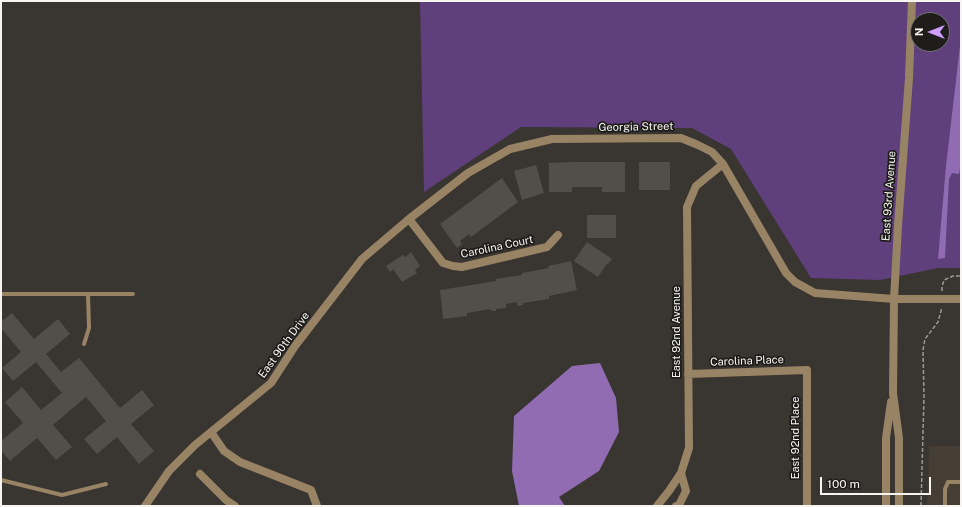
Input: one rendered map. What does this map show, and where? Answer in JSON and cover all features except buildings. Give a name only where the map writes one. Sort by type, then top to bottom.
[{"type":"street","name":"East 93rd Avenue","points":[[899,506],[899,438],[893,393],[894,299],[909,78],[912,1]]},
{"type":"street","name":"Georgia Street","points":[[384,241],[409,219],[468,173],[510,149],[552,139],[680,138],[712,152],[723,164],[786,273],[795,282],[816,293],[894,299],[961,299]]},
{"type":"street","name":"East 92nd Avenue","points":[[657,506],[669,491],[680,473],[689,448],[687,207],[696,186],[723,164]]},
{"type":"street","name":"Carolina Court","points":[[409,219],[443,263],[462,267],[547,247],[558,235]]},
{"type":"street","name":"East 90th Drive","points":[[145,506],[169,471],[195,445],[270,384],[295,346],[362,259],[384,241]]},
{"type":"street","name":"Carolina Place","points":[[688,374],[807,370]]},
{"type":"street","name":"East 92nd Place","points":[[807,370],[807,506]]},
{"type":"street","name":"East 93rd Avenue","points":[[886,506],[886,438],[893,393]]},
{"type":"street","points":[[211,432],[224,451],[240,462],[311,490],[317,506]]},
{"type":"street","points":[[676,506],[679,505],[686,491],[680,473]]},
{"type":"street","points":[[200,474],[226,500],[235,506]]},
{"type":"lane","points":[[1,294],[133,294]]},
{"type":"lane","points":[[84,344],[89,328],[88,294]]},
{"type":"lane","points":[[1,480],[62,495],[106,484]]},
{"type":"lane","points":[[945,506],[945,488],[948,482],[961,482]]},
{"type":"path","points":[[921,506],[924,396],[923,350],[925,339],[938,322],[942,310],[942,287],[944,280],[953,276],[961,276]]},
{"type":"shaded area","points":[[420,1],[961,1],[961,268],[938,268],[880,280],[811,278],[731,149],[692,128],[521,127],[424,192]]},
{"type":"shaded area","points":[[961,37],[961,162],[959,174],[952,173],[949,179],[945,258],[938,259],[946,166]]},
{"type":"shaded area","points":[[600,363],[616,398],[619,432],[599,471],[559,497],[565,506],[519,506],[512,471],[514,416],[572,366]]},
{"type":"shaded area","points":[[929,446],[961,446],[961,506],[927,506]]}]
